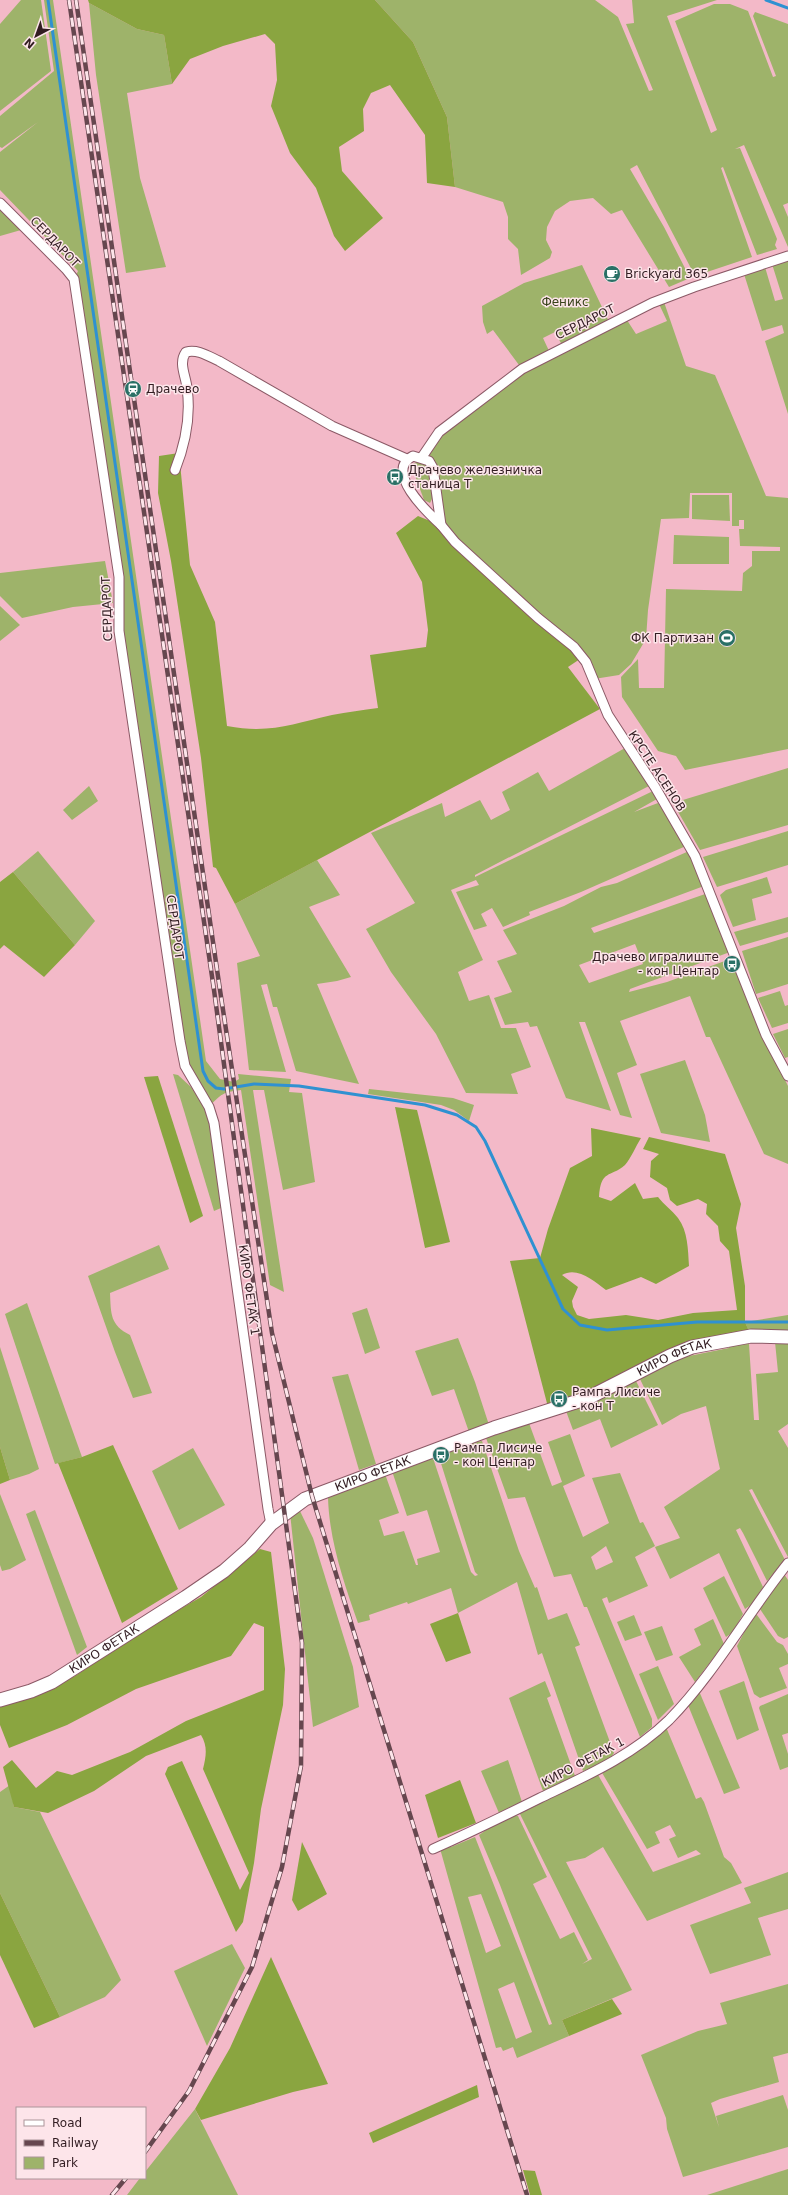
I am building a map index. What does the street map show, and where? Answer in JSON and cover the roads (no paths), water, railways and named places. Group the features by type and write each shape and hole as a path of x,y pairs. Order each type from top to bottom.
{"main road":[{"name":"КИРО ФЕТАК","path":"0,1700 31,1691 52,1682 186,1597 224,1571 250,1548 271,1524 305,1499 330,1488 421,1457 494,1428 588,1398 670,1356 692,1347 751,1336 788,1336"}],"street":[{"name":"СЕРДАРОТ","path":"0,203 66,269 74,280 119,577 118,631 185,1066"},
{"name":"СЕРДАРОТ","path":"422,457 439,432 522,369 652,304 700,285 788,256"},
{"path":"175,470 183,453 189,404 182,362 186,352 191,350 200,352 219,362 332,426 407,459 413,456 422,457 429,461 433,468 441,525"},
{"name":"КРСТЕ АСЕНОВ","path":"407,459 404,465 404,478 413,497 441,525 455,542 538,618 574,647 586,662 608,715 658,792 695,856 761,1023 785,1062 788,1076"},
{"name":"КИРО ФЕТАК 1","path":"185,1066 209,1107 214,1124 271,1524"},
{"path":"268,1509 273,1514 284,1515"},
{"name":"КИРО ФЕТАК 1","path":"433,1849 485,1826 597,1771 644,1742 670,1719 694,1691 730,1644 765,1591 788,1563"}],"waterway":[{"path":"48,0 203,1071 208,1081 216,1088 224,1089 254,1084 299,1086 425,1105 457,1115 476,1127 485,1141 563,1309 580,1325 607,1330 697,1322 788,1322"},
{"path":"766,0 788,8"}],"railway":[{"path":"69,0 214,990 302,1643 301,1766 282,1867 252,1967 189,2091 146,2151"},
{"path":"76,0 220,990 272,1333 312,1496 527,2195"},
{"path":"112,2195 125,2179"}],"place":[{"name":"Brickyard 365","path":"612,274"},
{"name":"Драчево","path":"133,389"},
{"name":"Драчево железничка станица Т","path":"395,477"},
{"name":"ФК Партизан","path":"727,638"},
{"name":"Драчево игралиште - кон Центар","path":"732,964"},
{"name":"Рампа Лисиче - кон Т","path":"559,1399"},
{"name":"Рампа Лисиче - кон Центар","path":"441,1455"}],"park label":[{"name":"Феникс","path":"565,302"}]}
